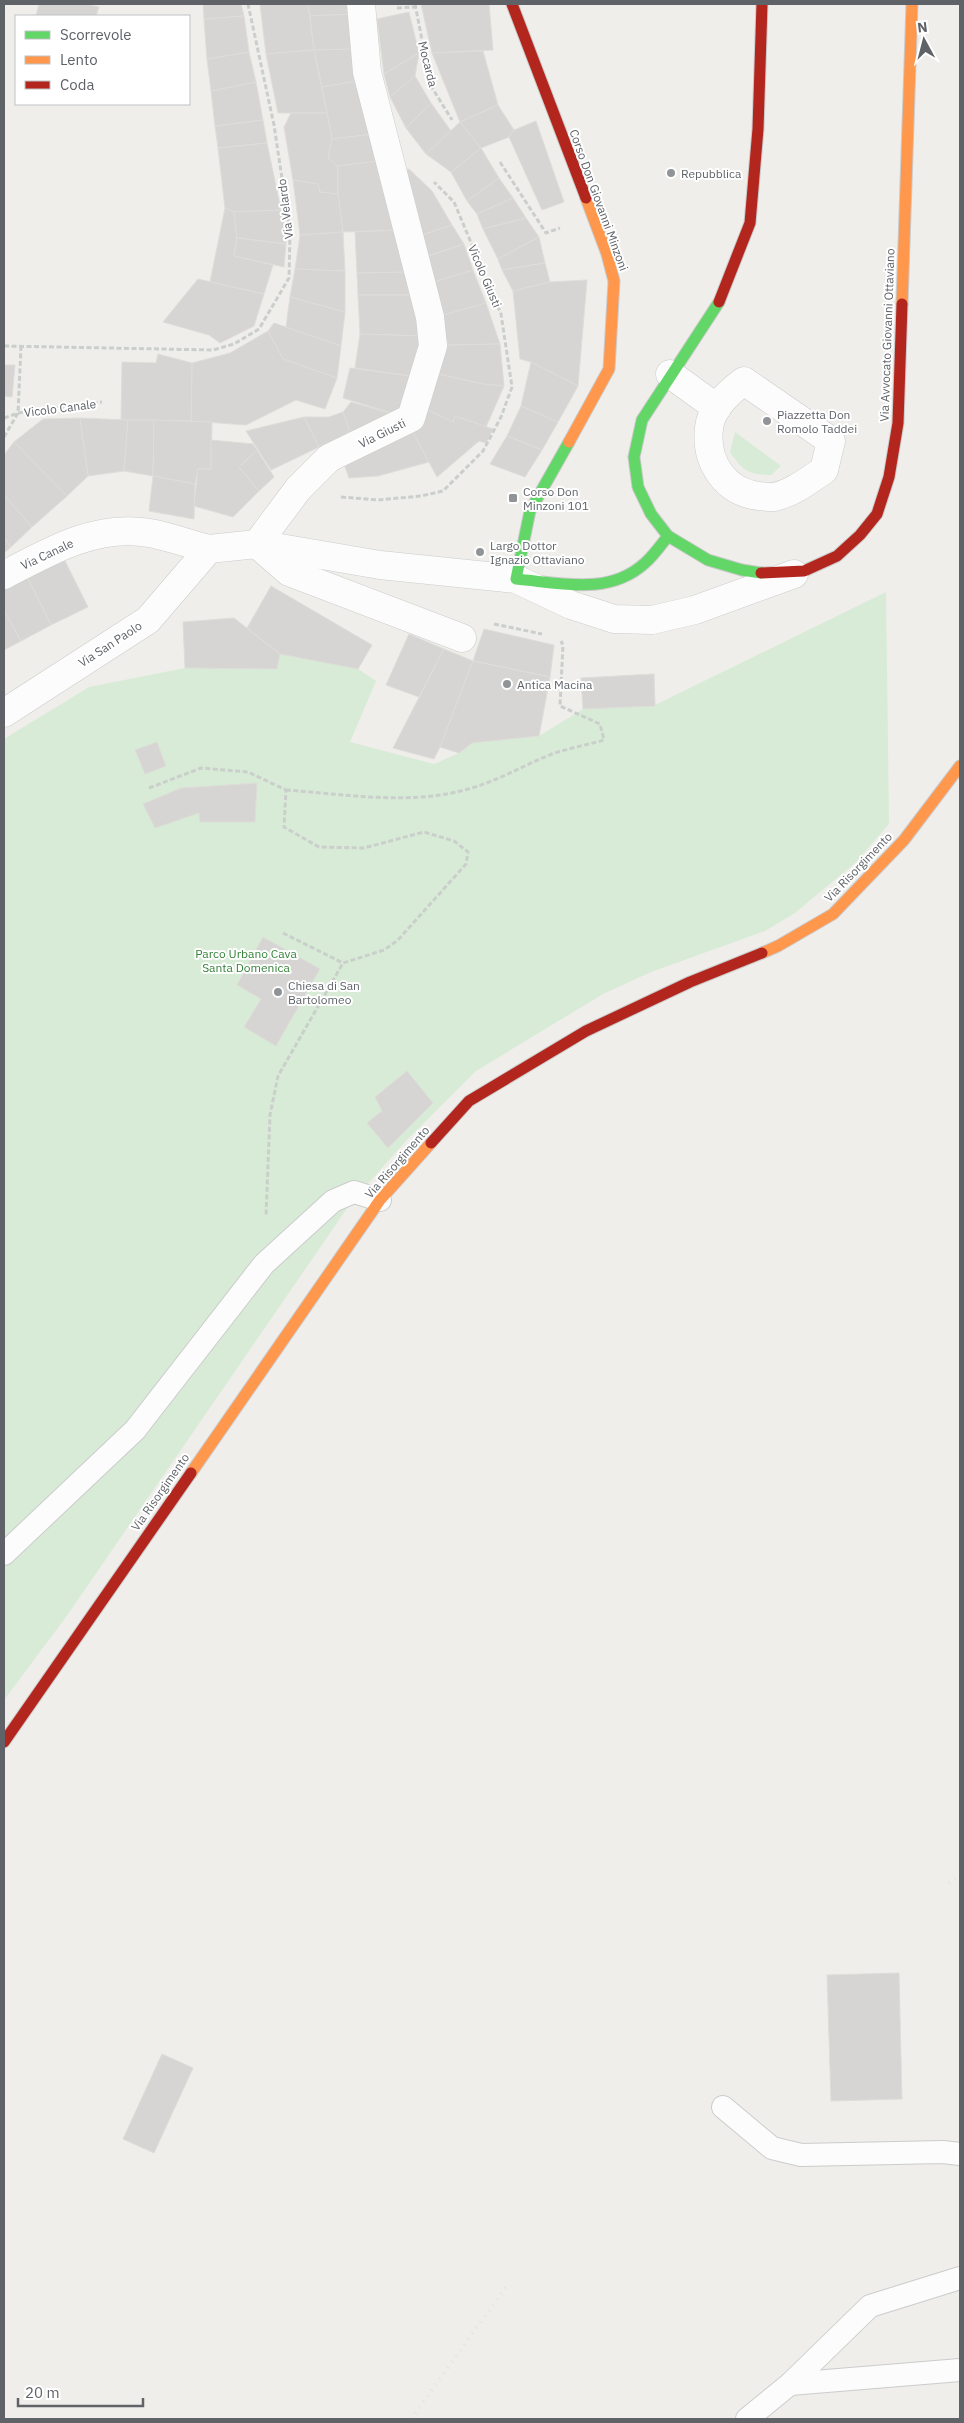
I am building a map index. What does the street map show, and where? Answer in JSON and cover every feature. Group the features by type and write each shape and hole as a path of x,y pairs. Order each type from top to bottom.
{"street":[{"name":"Via Giusti","path":"257,544 298,489 329,458 411,418 433,346 430,317 367,72 361,4"},
{"name":"Corso Don Giovanni Minzoni","path":"512,4 607,254 614,281 609,369 530,511 516,579"},
{"name":"Via Avvocato Giovanni Ottaviano","path":"762,4 758,129 750,223 722,297 670,374 642,420 634,457 638,487 651,514 668,536 708,560 742,570 770,574 804,570 837,556 860,535 878,514 889,477 898,423 912,4"},
{"path":"670,374 717,408"},
{"path":"744,381 831,441 824,470 800,487 773,497 746,495 722,479 709,455 709,427 717,408 729,392 744,381"},
{"name":"Via Canale","path":"4,575 72,541 102,533 142,532 209,549"},
{"path":"209,549 257,544 380,564 596,586 620,579 645,563 668,536"},
{"path":"257,544 289,572 462,638"},
{"name":"Via San Paolo","path":"4,713 148,620 209,549"},
{"path":"516,579 571,605 614,619 652,620 695,610 804,570"},
{"name":"Via Risorgimento","path":"4,1742 380,1200 469,1101 586,1031 690,982 778,946 833,914 904,840 960,766"}],"lane":[{"path":"4,1554 135,1430 264,1264 333,1201 354,1192 380,1200"},
{"path":"724,2107 772,2148 801,2155 943,2152 960,2154"},
{"path":"747,2419 790,2384 870,2306 960,2278"},
{"path":"790,2384 960,2370"}],"path":[{"name":"Via Velardo","path":"4,346 213,350 234,344 259,328 289,278 290,232 274,125 248,4"},
{"name":"Mocarda","path":"415,4 431,86 452,120"},
{"path":"500,162 546,233 591,216"},
{"name":"Vicolo Giusti","path":"298,489 330,497 378,500 421,496 443,490 464,472 483,451 501,417 512,387 501,314 454,202 428,176"},
{"path":"4,437 18,413 21,346"},
{"name":"Vicolo Canale","path":"4,418 18,413 102,402"},
{"path":"462,638 474,620 549,635"},
{"path":"149,788 201,768 248,772 286,790 400,798 435,795 468,789 514,772 552,754 604,740 600,724 560,706 563,645 559,637"},
{"path":"264,1264 270,1115 278,1076 343,963 384,950 398,940 466,864 468,852 454,841 424,832 364,848 318,847 284,827 286,790"},
{"path":"283,933 343,963"}],"green space":[{"path":"735,432 781,466 771,475 756,474 746,470 730,452"},
{"name":"Parco Urbano Cava Santa Domenica","path":"886,592 889,824 855,863 795,913 765,931 651,972 603,994 476,1071 405,1142 350,1204 66,1617 4,1700 4,739 89,687 185,668 277,669 280,654 358,669 376,681 350,742 434,764 459,753 472,743 539,736 583,709 655,705"}],"building":[{"path":"39,4 86,4 99,7 96,15 36,15"},
{"path":"203,4 241,4 244,16 204,19"},
{"path":"260,4 308,4 314,50 266,54"},
{"path":"308,4 352,4 353,14 310,16"},
{"path":"421,4 489,4 493,50 432,53"},
{"path":"409,12 419,53 384,74 377,19"},
{"path":"353,14 355,49 314,50 310,16"},
{"path":"244,16 249,52 207,59 204,19"},
{"path":"355,49 357,81 322,87 314,50"},
{"path":"314,50 327,113 278,113 266,54"},
{"path":"483,51 498,105 460,122 432,53"},
{"path":"249,52 256,82 211,91 207,59"},
{"path":"419,53 415,76 390,97 384,74"},
{"path":"415,76 431,103 406,128 390,97"},
{"path":"357,81 374,134 332,139 322,87"},
{"path":"256,82 263,120 215,126 211,91"},
{"path":"431,103 451,131 426,154 406,128"},
{"path":"498,105 514,130 509,137 481,148 460,122"},
{"path":"291,113 327,113 332,139 328,158 338,166 338,194 320,192 318,184 293,180 284,127"},
{"path":"263,120 267,143 218,148 215,126"},
{"path":"536,121 564,202 542,210 509,137 514,130"},
{"path":"460,122 481,148 451,172 426,154"},
{"path":"374,134 379,161 338,166 328,158 332,139"},
{"path":"267,143 281,210 234,212 225,208 218,148"},
{"path":"481,148 499,178 467,201 451,172"},
{"path":"379,161 398,230 343,232 338,194 338,166"},
{"path":"409,169 432,191 452,225 416,237 398,172"},
{"path":"499,178 513,198 477,214 467,201"},
{"path":"293,180 318,184 320,192 338,194 343,232 300,235"},
{"path":"513,198 526,218 483,229 477,214"},
{"path":"225,208 234,212 237,238 234,256 273,265 264,294 210,282"},
{"path":"281,210 286,244 237,238 234,212"},
{"path":"526,218 539,237 498,259 483,229"},
{"path":"452,225 464,244 422,258 416,237"},
{"path":"398,230 411,272 357,273 355,232"},
{"path":"343,232 345,271 295,269 300,235"},
{"path":"539,237 545,263 502,270 498,259"},
{"path":"237,238 286,244 284,267 234,256"},
{"path":"464,244 473,270 430,283 422,258"},
{"path":"545,263 550,282 513,291 502,270"},
{"path":"295,269 345,271 345,312 290,297"},
{"path":"473,270 486,303 440,316 430,283"},
{"path":"411,272 417,295 358,295 357,273"},
{"path":"198,279 264,294 254,326 220,343 209,335 163,322"},
{"path":"587,280 578,386 531,362 520,359 513,291 550,282"},
{"path":"358,295 417,295 422,336 360,334"},
{"path":"290,297 345,312 341,346 286,327"},
{"path":"486,303 500,344 448,345 440,316"},
{"path":"274,323 341,346 337,378 283,359 268,331"},
{"path":"268,331 283,359 337,378 325,409 296,400 246,425 191,421 192,363 230,353"},
{"path":"360,334 422,336 418,377 355,368"},
{"path":"500,344 504,386 483,384 438,374 448,345"},
{"path":"158,354 192,363 191,421 121,420 122,362 156,363"},
{"path":"531,362 578,386 558,422 521,406"},
{"path":"4,365 15,365 12,397 4,396"},
{"path":"350,368 418,377 404,417 343,398"},
{"path":"438,374 483,384 504,386 486,427 455,416 453,422 426,409"},
{"path":"351,402 404,417 350,432 343,412"},
{"path":"521,406 558,422 542,450 507,436"},
{"path":"426,409 453,422 455,416 493,429 486,443 479,441 437,477 412,431"},
{"path":"343,412 350,432 319,447 304,417 329,417"},
{"path":"304,417 319,447 271,470 246,431"},
{"path":"80,418 128,420 124,471 88,476"},
{"path":"80,418 88,476 67,496 14,442 43,419"},
{"path":"128,420 154,420 153,476 124,471"},
{"path":"154,420 212,422 211,469 198,469 195,484 153,476"},
{"path":"412,431 429,462 378,476 349,478 342,458"},
{"path":"507,436 542,450 525,477 490,464"},
{"path":"211,440 253,444 257,450 239,467 259,491 233,517 194,506 198,469 211,469"},
{"path":"14,442 67,496 32,527 4,495 4,455"},
{"path":"257,450 274,477 259,491 239,467"},
{"path":"153,476 195,484 194,519 149,511"},
{"path":"4,495 32,527 11,547 4,538"},
{"path":"4,538 11,547 4,553"},
{"path":"64,559 88,607 51,625 27,577"},
{"path":"27,577 51,625 21,641 4,610 4,589"},
{"path":"271,586 372,645 358,669 280,654 247,628"},
{"path":"4,610 21,641 4,650"},
{"path":"234,618 280,654 277,669 185,668 183,622"},
{"path":"484,629 554,645 550,677 473,661"},
{"path":"409,634 444,649 419,697 386,685"},
{"path":"444,649 473,661 434,759 393,748"},
{"path":"473,661 550,677 539,736 472,743 459,753 440,747"},
{"path":"654,674 655,706 583,709 581,678"},
{"path":"157,742 166,766 145,774 135,750"},
{"path":"257,783 255,822 200,822 199,813 155,828 143,804 181,788"},
{"name":"Chiesa di San Bartolomeo","path":"263,937 320,969 276,1046 244,1027 261,999 237,985"},
{"path":"407,1071 433,1103 388,1148 367,1123 382,1111 375,1097"},
{"path":"899,1973 902,2099 831,2101 827,1975"},
{"path":"162,2054 193,2068 154,2153 123,2139"}],"railway":[{"path":"949,1883 960,1876"},
{"path":"411,2419 508,2284"}],"traffic: fast":[{"path":"719,302 642,420 634,457 638,487 651,514 668,536 708,560 742,570 761,573"},
{"path":"569,442 530,511 516,579 584,585 616,580 631,573 645,563 668,536"}],"traffic: slow":[{"path":"902,304 912,4"},
{"path":"569,442 609,369 614,281 607,254 586,198"},
{"path":"762,953 778,946 833,914 904,840 960,766"},
{"path":"191,1473 380,1200 431,1143"}],"traffic: jam":[{"path":"512,4 586,198"},
{"path":"719,302 750,223 758,129 762,4"},
{"path":"761,573 804,571 837,556 860,535 877,514 889,477 898,423 902,304"},
{"path":"431,1143 469,1101 586,1031 690,982 762,953"},
{"path":"4,1742 191,1473"}],"place":[{"name":"Repubblica","path":"671,173"},
{"name":"Piazzetta Don Romolo Taddei","path":"767,421"},
{"name":"Corso Don Minzoni 101","path":"513,498"},
{"name":"Largo Dottor Ignazio Ottaviano","path":"480,552"},
{"name":"Antica Macina","path":"507,684"},
{"name":"Chiesa di San Bartolomeo","path":"278,992"}]}
